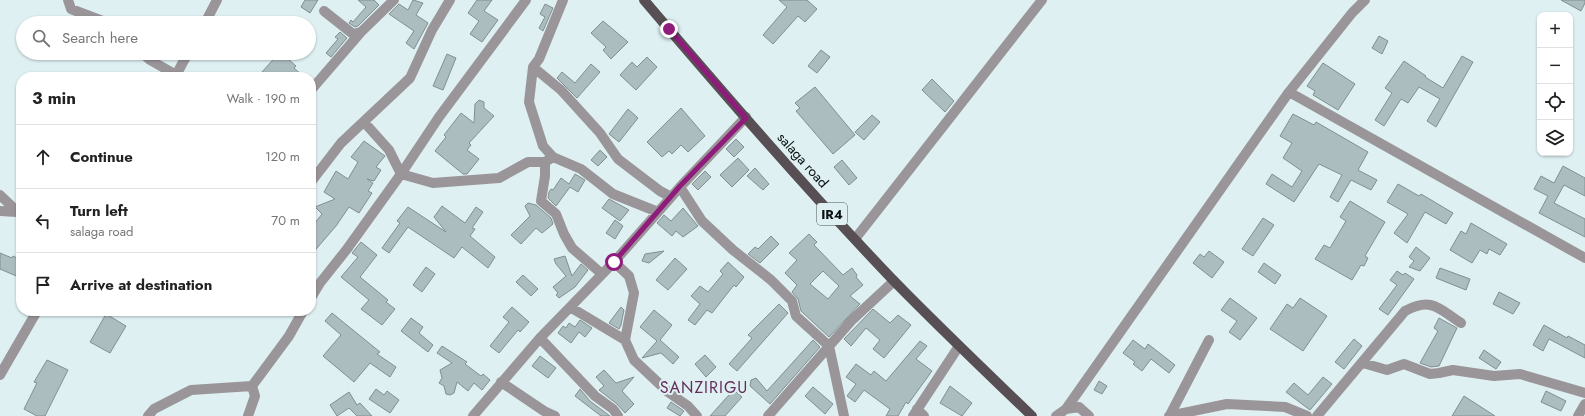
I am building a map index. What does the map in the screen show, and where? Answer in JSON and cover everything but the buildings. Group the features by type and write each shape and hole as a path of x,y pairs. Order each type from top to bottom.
{"main road":[{"name":"salaga road","path":"644,0 746,118 894,281 1032,416"}],"street":[{"path":"68,0 71,9 90,16"},
{"path":"209,16 218,0"},
{"path":"316,84 361,32 394,0"},
{"path":"316,176 341,143 410,78 432,30 450,0"},
{"path":"316,290 347,250 439,117 526,0"},
{"path":"563,0 539,59 533,67 529,102 549,160 541,201 556,214 564,234 572,248 602,274"},
{"path":"1056,416 1066,409 1289,92 1352,13 1365,0"},
{"path":"855,239 1040,1"},
{"path":"324,11 353,34 361,32"},
{"path":"150,60 171,72"},
{"path":"180,72 185,60"},
{"path":"533,67 561,90 600,133 618,159 660,191 671,197"},
{"path":"1289,92 1585,258"},
{"path":"473,416 540,338 614,262 680,186 746,118"},
{"path":"364,122 388,150 401,174 434,183 499,178 528,162 549,160 581,169 613,194 658,212"},
{"path":"680,186 702,221 732,250 771,280 792,301 796,316 829,346 844,416"},
{"path":"0,194 16,211"},
{"path":"0,210 16,213"},
{"path":"614,262 628,276 634,293 625,340"},
{"path":"769,416 852,320 894,281"},
{"path":"1317,416 1363,363 1405,311 1418,304 1431,304 1461,323"},
{"path":"570,307 625,340 634,360 668,392 688,406 697,416"},
{"path":"2,369 34,316"},
{"path":"148,416 154,409 191,390 252,386 289,336 300,316"},
{"path":"540,338 595,396 613,409 618,416"},
{"path":"1169,416 1209,340"},
{"path":"918,414 959,346"},
{"path":"1363,363 1387,370 1404,364 1430,374 1439,374 1453,370 1494,376 1520,374 1585,393"},
{"path":"501,382 544,411 555,416"},
{"path":"248,416 255,396 252,386"},
{"path":"1169,416 1226,404 1285,407 1307,416"},
{"path":"1578,416 1585,404"},
{"path":"1066,409 1079,408 1089,416"}],"district":[{"name":"SANZIRIGU","path":"704,387"}],"route":[{"path":"614,262 680,186 746,118 669,29"}]}
